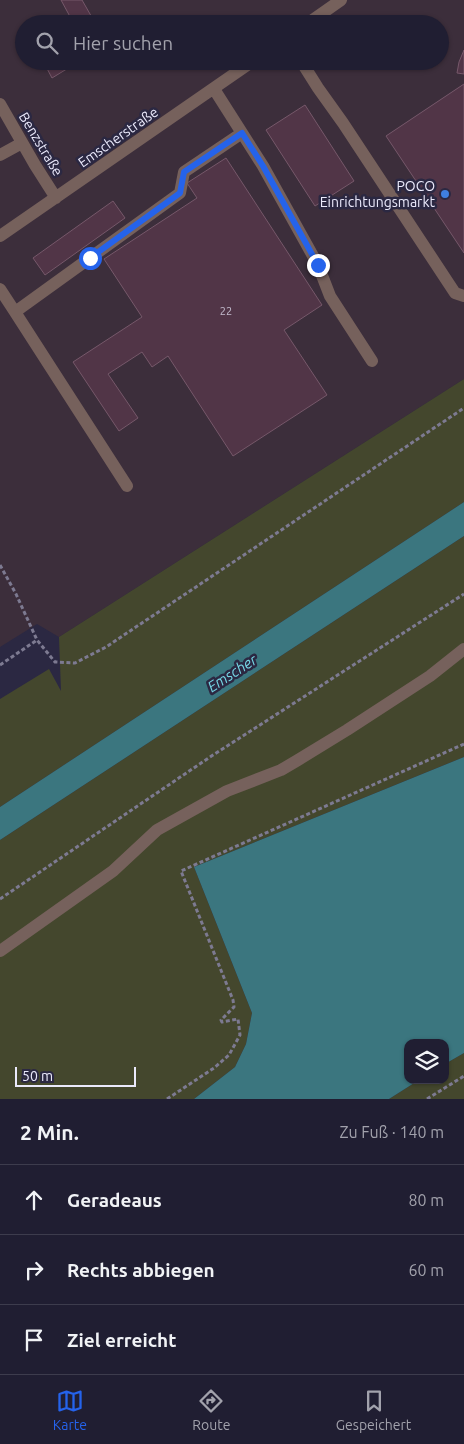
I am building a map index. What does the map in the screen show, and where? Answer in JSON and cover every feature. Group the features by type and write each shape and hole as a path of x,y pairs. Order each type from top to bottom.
{"street":[{"path":"320,15 341,0"},
{"name":"Emscherstraße","path":"0,236 240,70"},
{"path":"307,70 455,293 464,296"},
{"path":"214,89 263,166 318,265 330,296 372,361"},
{"name":"Benzstraße","path":"0,104 56,198"},
{"path":"15,312 180,193 184,172 242,133"},
{"path":"0,156 22,143"},
{"path":"0,289 127,486"},
{"path":"0,951 113,871 157,830 227,791 281,770 430,676 464,649"}],"path":[{"path":"0,565 16,594 37,640 55,662 75,662 106,647 464,408"},
{"path":"0,899 210,757 464,594"},
{"path":"0,665 37,640"},
{"path":"167,1099 214,1068 229,1054 240,1035 238,1019 222,1022 221,1020 234,1008 233,1000 181,871 464,744"},
{"path":"427,1099 464,1076"}],"shaded area":[{"path":"0,0 464,0 464,379 59,637 37,624 0,647"},
{"path":"464,379 464,502 0,807 0,699 49,669 61,691 59,637"},
{"path":"464,536 464,757 194,867 252,1013 246,1044 235,1067 194,1099 0,1099 0,840"},
{"path":"464,1053 464,1099 389,1099 413,1084 449,1084 449,1062"}],"water":[{"name":"Emscher","path":"464,502 464,536 0,840 0,807"},
{"path":"464,757 464,1053 449,1062 449,1039 404,1039 404,1084 413,1084 389,1099 194,1099 235,1067 246,1044 252,1013 194,867"}],"building":[{"path":"61,0 82,0 91,15 69,15"},
{"path":"464,50 464,74 457,73 459,62"},
{"path":"48,70 65,70 52,78"},
{"name":"POCO Einrichtungsmarkt","path":"464,84 464,253 386,136"},
{"path":"305,105 354,181 315,206 266,130"},
{"path":"226,158 322,305 284,330 327,395 233,456 168,356 152,367 142,352 108,374 138,418 119,431 73,362 142,317 104,259 197,198 187,183"},
{"path":"113,201 125,218 45,275 33,258"}],"place":[{"name":"POCO Einrichtungsmarkt","path":"445,194"}],"route":[{"path":"90,258 180,193 184,172 242,133 263,166 318,265"}]}
